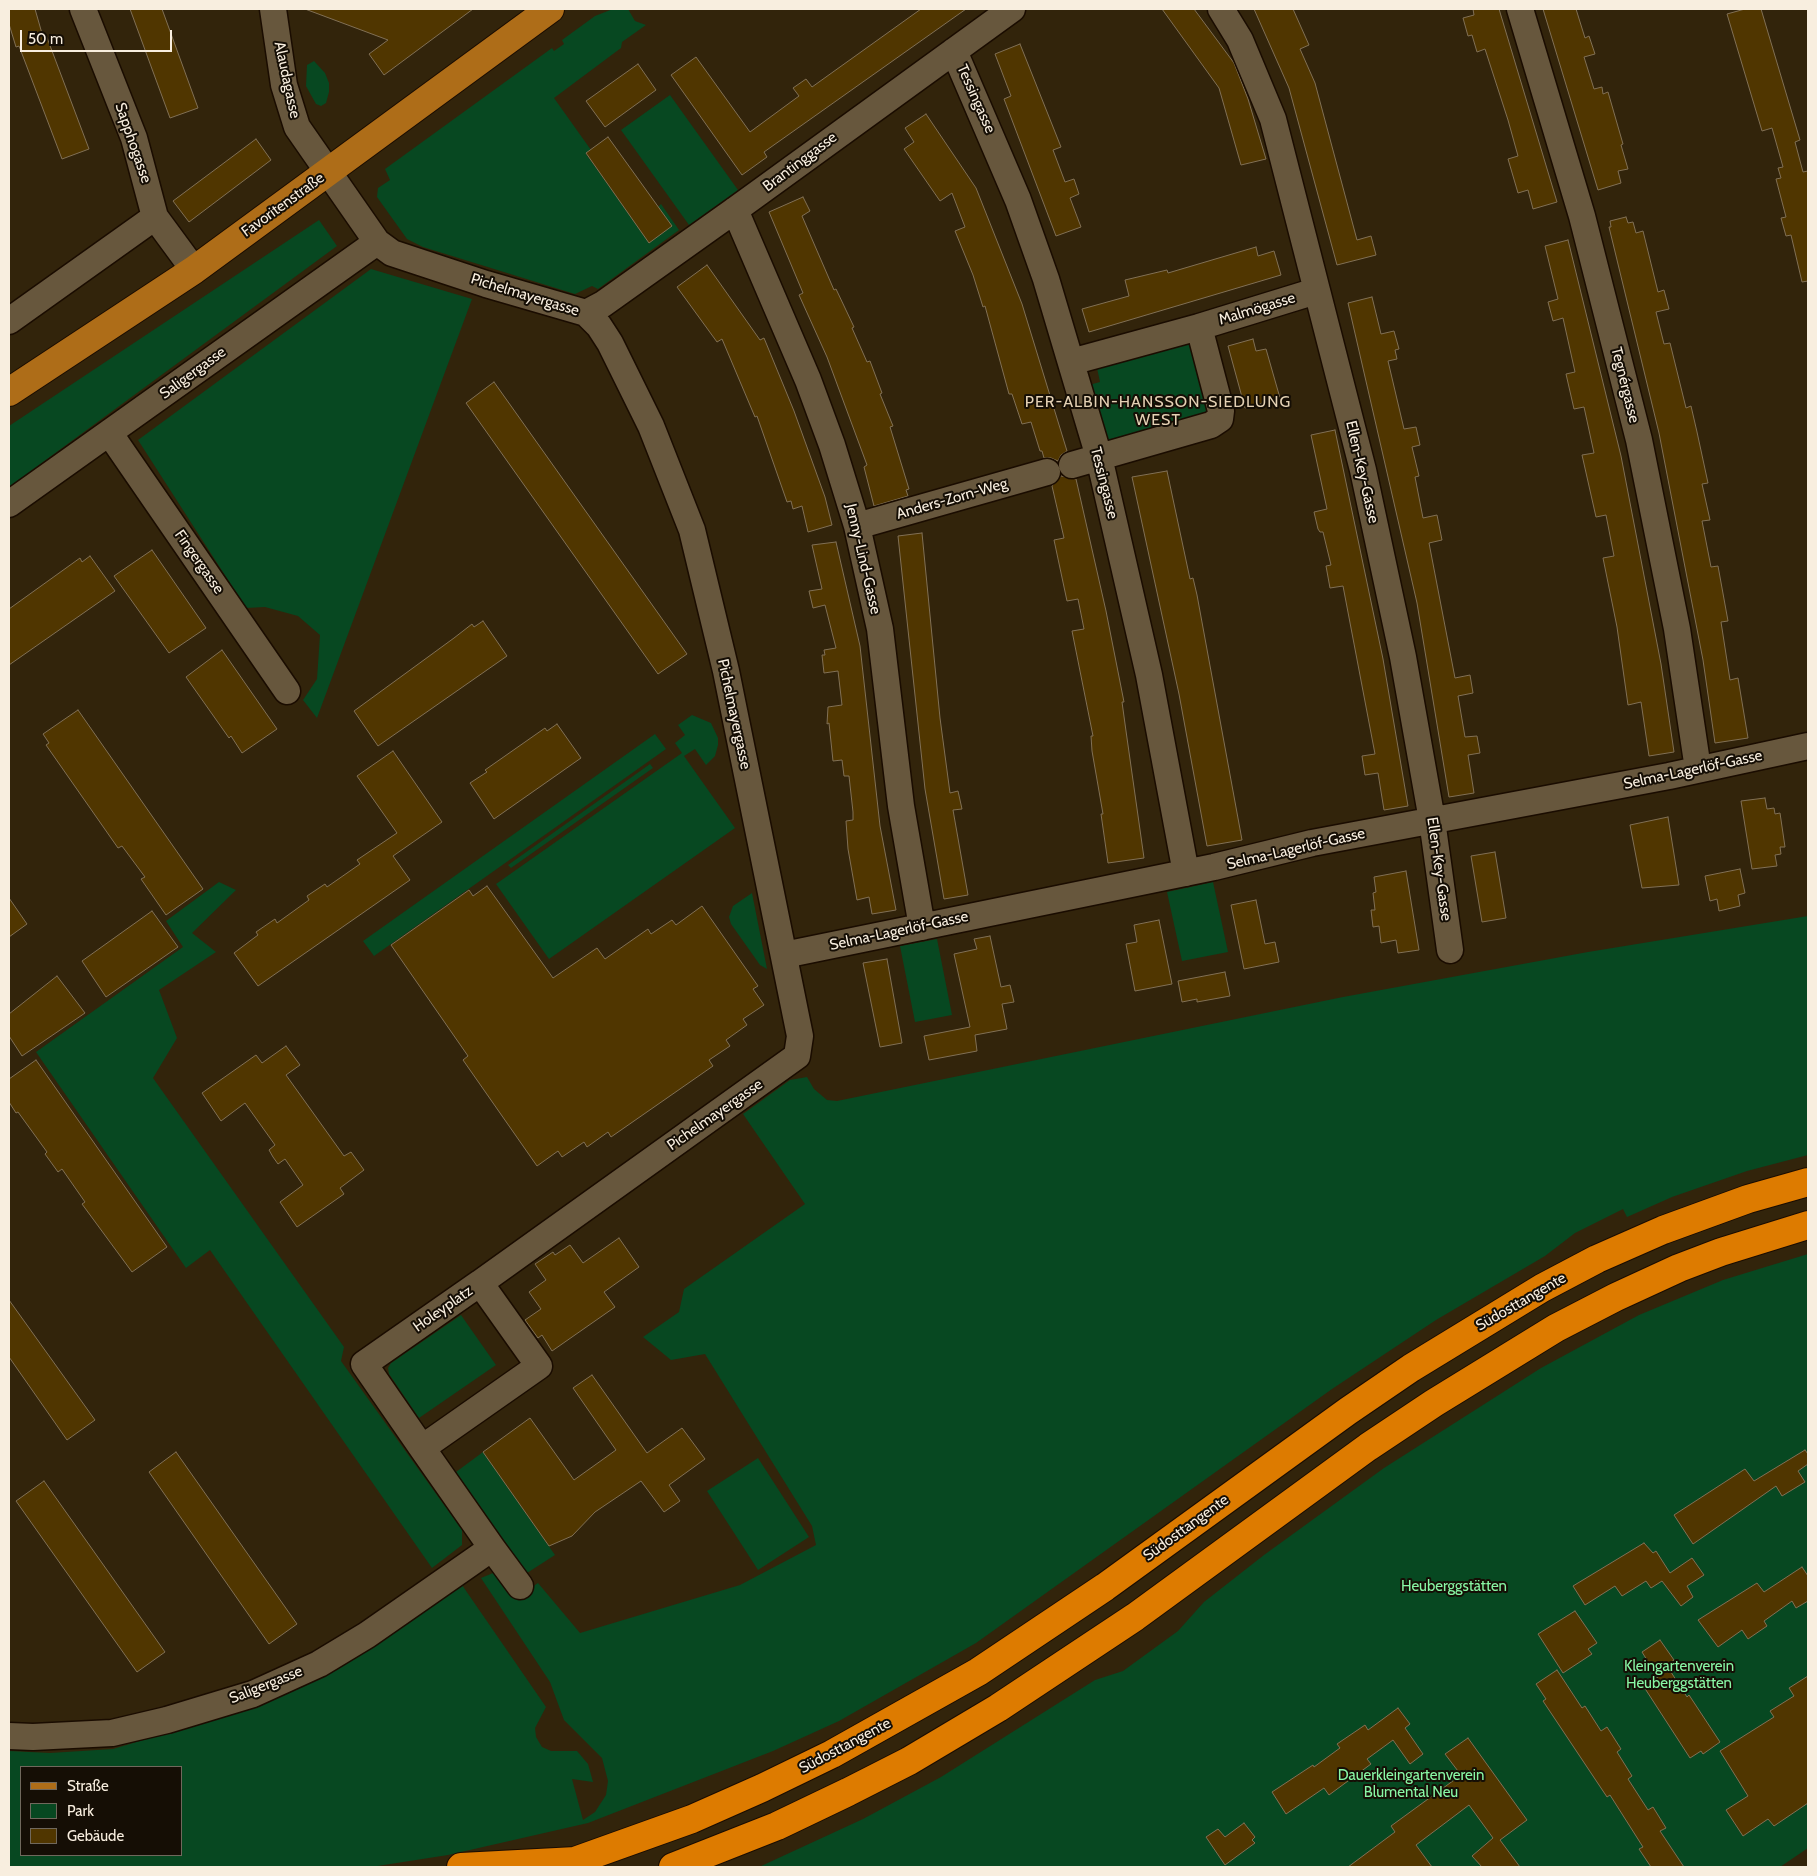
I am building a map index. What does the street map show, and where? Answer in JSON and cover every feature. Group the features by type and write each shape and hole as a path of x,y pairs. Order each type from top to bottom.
{"highway":[{"name":"Südosttangente","path":"461,1867 569,1864 692,1819 762,1788 849,1745 978,1672 1105,1587 1379,1389 1481,1324 1542,1288 1597,1259 1663,1230 1748,1199 1808,1182"},
{"path":"674,1867 777,1826 848,1792 909,1761 998,1708 1135,1617 1376,1442 1503,1359 1556,1328 1616,1297 1679,1268 1738,1246 1808,1225"}],"main road":[{"name":"Favoritenstraße","path":"9,392 194,270 550,9"}],"street":[{"name":"Sapphogasse","path":"83,9 134,138 155,217 194,270"},
{"name":"Alaudagasse","path":"273,9 290,108 302,136 328,172"},
{"name":"Brantinggasse","path":"586,313 603,304 735,210 1012,9"},
{"name":"Ellen-Key-Gasse","path":"1221,9 1243,48 1273,119 1363,470 1403,657 1432,820 1450,950"},
{"name":"Tegnérgasse","path":"1520,9 1582,216 1639,440 1677,629 1698,770"},
{"name":"Tessingasse","path":"954,50 1018,200 1046,279 1098,457 1149,675 1186,873"},
{"name":"Pichelmayergasse","path":"328,172 377,242 392,253 586,313 599,326 610,343 647,418 688,522 726,671 800,1036 797,1056 480,1283"},
{"name":"Jenny-Lind-Gasse","path":"735,210 808,380 832,445 857,526 880,629 901,806 922,927"},
{"path":"9,322 155,217"},
{"name":"Saligergasse","path":"9,504 110,434 377,242"},
{"name":"Malmögasse","path":"1070,362 1199,327 1316,291"},
{"path":"1072,465 1211,425 1220,419 1220,404 1199,327"},
{"name":"Fingergasse","path":"110,434 287,691"},
{"name":"Anders-Zorn-Weg","path":"857,526 1047,472"},
{"name":"Selma-Lagerlöf-Gasse","path":"784,955 1186,873 1312,843 1698,770 1808,746"},
{"name":"Holeyplatz","path":"480,1283 538,1366 422,1448 364,1364 480,1283"},
{"path":"422,1448 520,1586"},
{"name":"Saligergasse","path":"9,1736 33,1737 112,1733 167,1720 253,1694 319,1664 367,1635 492,1548"}],"green space":[{"path":"613,9 628,9 635,21 646,25 622,42 621,48 554,98 591,150 586,154 649,242 672,226 658,207 661,204 679,230 598,289 592,286 575,294 423,247 407,239 377,197 378,188 390,180 385,169 552,48 554,51 564,44 562,40 595,16"},
{"path":"314,61 325,73 329,83 326,103 321,106 316,104 306,86 307,65"},
{"path":"670,95 738,190 689,225 621,130"},
{"path":"319,220 337,246 9,487 9,426"},
{"path":"371,269 472,299 317,718 303,700 317,679 320,635 298,616 265,607 246,608 138,440"},
{"path":"1191,342 1213,411 1107,442 1089,385 1100,382 1097,368"},
{"path":"692,715 711,723 718,738 718,745 715,756 706,765 695,749 684,756 735,828 549,959 496,884 682,753 675,743 685,735 678,725"},
{"path":"655,734 666,749 374,956 363,941"},
{"path":"650,764 653,768 511,868 508,865"},
{"path":"219,882 236,890 192,933 216,952 159,990 177,1038 153,1078 344,1347 341,1361 462,1530 462,1545 432,1568 210,1250 186,1268 36,1052 183,947 166,921"},
{"path":"1213,882 1228,952 1182,961 1167,892"},
{"path":"752,893 767,969 760,965 731,924 729,917 733,906"},
{"path":"1808,916 1808,1155 1747,1171 1672,1197 1627,1217 1623,1209 1575,1233 1545,1256 1436,1320 1332,1389 976,1643 839,1721 773,1751 588,1823 448,1855 371,1867 9,1867 9,1751 50,1753 113,1749 289,1693 337,1670 462,1585 546,1707 535,1728 536,1737 542,1747 551,1751 577,1751 588,1764 593,1782 572,1779 583,1820 595,1812 606,1795 608,1781 602,1758 564,1720 550,1682 481,1578 498,1571 517,1598 538,1583 580,1633 740,1585 816,1545 812,1526 705,1354 671,1360 643,1337 679,1312 684,1289 805,1204 743,1114 790,1080 807,1077 814,1089 827,1100 837,1101 1343,997 1588,952"},
{"path":"937,939 952,1015 915,1022 900,946"},
{"path":"1808,1254 1808,1848 1780,1867 759,1867 863,1819 941,1777 1095,1680 1123,1671 1178,1631 1204,1602 1264,1555 1384,1468 1541,1368 1639,1315 1723,1280"},
{"path":"461,1315 496,1365 419,1418 389,1374 388,1368 391,1363"},
{"path":"483,1452 555,1555 527,1573 456,1472"},
{"path":"758,1458 809,1537 758,1570 707,1491"}],"building":[{"path":"9,9 35,9 43,37 46,35 89,149 62,159 19,46 16,47 9,24"},
{"path":"130,9 162,9 198,108 170,118"},
{"path":"305,9 473,9 384,75 369,54 388,40"},
{"path":"921,9 966,9 764,152 767,157 742,175 671,75 696,57 750,132 799,96 793,88 806,79 812,87"},
{"path":"1162,9 1194,9 1234,63 1248,99 1266,159 1241,165 1219,88"},
{"path":"1254,9 1293,9 1309,45 1300,49 1315,83 1357,240 1371,236 1376,255 1337,265 1289,88"},
{"path":"1473,9 1499,9 1557,202 1533,209 1528,190 1518,193 1508,159 1518,156 1508,120 1485,49 1477,52 1472,35 1468,36 1463,18 1474,15"},
{"path":"1543,9 1576,9 1585,38 1589,36 1595,54 1584,57 1594,89 1602,87 1603,94 1608,92 1623,144 1621,145 1628,169 1618,171 1621,183 1598,190"},
{"path":"1745,9 1761,9 1800,140 1795,142 1803,172 1808,171 1808,281 1802,282 1791,235 1786,236 1781,218 1786,217 1776,179 1781,178 1778,168 1783,167 1772,128 1762,131 1727,14"},
{"path":"1020,44 1061,147 1053,150 1065,182 1074,179 1079,194 1070,198 1081,227 1056,236 1004,99 1011,96 995,54"},
{"path":"638,64 656,90 605,127 586,101"},
{"path":"926,114 976,188 1022,304 1067,451 1061,455 1058,461 1044,458 1031,422 1022,424 1012,394 1009,394 985,306 983,307 973,275 955,231 965,227 952,193 940,201 904,149 914,142 905,128"},
{"path":"608,137 672,226 649,243 586,153"},
{"path":"256,139 271,160 189,222 173,201"},
{"path":"803,197 810,211 802,216 834,290 836,289 854,327 852,328 867,362 870,361 882,393 880,394 893,426 890,427 909,489 906,490 908,496 874,506 864,467 867,465 827,357 799,295 803,293 769,212"},
{"path":"1626,217 1628,223 1633,222 1636,233 1643,231 1658,292 1664,290 1669,309 1656,312 1664,344 1670,343 1686,408 1691,406 1697,432 1708,483 1702,484 1710,520 1702,521 1711,567 1718,566 1728,621 1721,622 1730,680 1738,678 1748,738 1715,743 1703,660 1659,433 1609,227 1611,227 1610,221"},
{"path":"1568,240 1621,456 1661,664 1674,752 1649,756 1641,702 1628,705 1617,627 1603,558 1614,556 1606,515 1596,517 1582,455 1594,453 1584,407 1574,409 1566,374 1575,372 1563,318 1553,321 1548,302 1558,299 1545,246"},
{"path":"1256,247 1258,256 1274,251 1281,275 1089,332 1082,309 1129,296 1125,280 1167,270 1168,273"},
{"path":"707,265 760,340 764,338 794,411 825,497 832,525 808,532 802,506 793,509 791,501 787,502 757,416 755,417 722,339 717,342 677,287"},
{"path":"1372,297 1381,334 1394,331 1399,349 1395,350 1397,359 1388,361 1404,429 1416,427 1420,445 1412,447 1419,476 1415,477 1423,518 1437,515 1442,540 1429,543 1455,678 1470,675 1473,693 1458,696 1465,737 1477,736 1480,753 1468,755 1474,793 1449,797 1417,603 1348,303"},
{"path":"1253,339 1256,351 1266,349 1280,398 1245,408 1228,346"},
{"path":"494,382 687,654 658,674 466,403"},
{"path":"1335,430 1383,659 1408,806 1384,810 1378,773 1365,775 1362,756 1375,754 1343,586 1330,588 1326,566 1331,565 1323,532 1320,532 1318,529 1314,512 1327,509 1311,435"},
{"path":"1167,471 1190,579 1193,578 1197,595 1242,840 1207,846 1179,694 1132,477"},
{"path":"1061,476 1076,479 1106,611 1124,702 1122,702 1144,858 1108,863 1101,814 1103,814 1092,751 1091,736 1093,736 1072,631 1084,629 1078,599 1067,601 1054,540 1064,538 1052,486"},
{"path":"922,533 940,718 950,793 958,791 962,809 953,810 968,895 944,899 925,789 898,536"},
{"path":"836,542 860,646 880,826 896,910 872,914 869,897 857,900 848,849 846,821 853,820 849,776 844,776 842,760 833,761 829,723 827,724 828,707 842,705 838,671 824,673 822,655 825,655 824,650 836,648 825,605 813,608 809,591 822,589 812,545"},
{"path":"152,550 206,628 169,653 114,576"},
{"path":"90,556 115,591 9,665 9,609 80,558 82,562"},
{"path":"483,621 507,656 378,746 354,711 472,624 474,627"},
{"path":"222,650 277,729 242,753 231,736 229,738 186,677"},
{"path":"78,710 203,889 166,915 141,879 145,877 122,846 118,848 46,745 49,743 43,734"},
{"path":"557,724 581,758 494,819 470,783 487,772 485,770 545,728 547,731"},
{"path":"393,751 442,822 393,856 410,880 258,986 234,953 258,935 256,932 275,919 277,923 309,900 307,896 325,884 327,887 360,864 357,860 397,833 357,776"},
{"path":"1765,798 1767,809 1774,808 1775,814 1780,813 1785,847 1780,847 1781,854 1775,855 1777,866 1752,869 1741,801"},
{"path":"1668,817 1679,885 1642,888 1630,825"},
{"path":"1495,852 1506,918 1482,922 1471,856"},
{"path":"1740,869 1745,893 1738,895 1740,906 1719,911 1717,899 1710,901 1705,876"},
{"path":"1406,871 1419,950 1398,953 1396,940 1381,943 1379,926 1373,927 1371,910 1375,910 1373,893 1376,892 1374,877"},
{"path":"487,886 553,978 597,948 605,959 648,929 651,934 672,920 676,925 702,906 758,986 753,989 764,1005 743,1019 747,1025 726,1040 730,1046 709,1060 713,1066 611,1137 608,1132 587,1147 584,1142 562,1157 558,1151 537,1166 463,1060 468,1056 391,945 469,890 473,896"},
{"path":"9,898 27,924 9,937"},
{"path":"1256,900 1265,944 1275,942 1279,962 1244,969 1231,905"},
{"path":"152,911 178,947 106,997 82,961"},
{"path":"1159,920 1172,984 1135,991 1126,944 1137,942 1134,925"},
{"path":"990,936 1001,987 1010,985 1014,1002 1002,1004 1007,1029 975,1035 977,1051 929,1060 924,1036 970,1027 954,954 977,949 974,939"},
{"path":"887,959 902,1043 880,1047 863,963"},
{"path":"1225,972 1230,996 1197,1002 1197,999 1182,1002 1178,981"},
{"path":"57,976 85,1013 22,1056 9,1036 9,1014"},
{"path":"286,1046 300,1065 286,1075 344,1156 351,1152 364,1170 340,1188 344,1194 297,1227 280,1202 303,1185 285,1159 278,1164 273,1157 269,1150 275,1145 245,1103 221,1121 202,1093 256,1055 262,1063"},
{"path":"36,1060 167,1247 132,1272 82,1204 85,1202 62,1169 58,1172 45,1154 47,1152 9,1102 9,1079"},
{"path":"619,1238 639,1267 604,1292 615,1307 552,1351 542,1335 538,1338 525,1320 541,1309 529,1292 546,1280 535,1264 553,1252 555,1255 570,1245 583,1263"},
{"path":"9,1300 95,1420 67,1440 9,1357"},
{"path":"592,1375 647,1453 682,1428 705,1459 669,1485 680,1501 664,1512 641,1481 595,1512 572,1536 549,1546 483,1452 530,1418 574,1480 616,1450 573,1388"},
{"path":"1805,1450 1808,1454 1808,1464 1798,1471 1805,1482 1782,1496 1776,1486 1693,1544 1674,1515 1745,1469 1754,1481"},
{"path":"176,1452 297,1624 269,1644 149,1472"},
{"path":"44,1481 165,1652 137,1672 16,1501"},
{"path":"1644,1543 1653,1553 1656,1551 1670,1573 1692,1558 1704,1575 1687,1586 1693,1597 1681,1606 1662,1581 1651,1588 1646,1581 1622,1596 1615,1586 1585,1605 1573,1586"},
{"path":"1802,1567 1808,1576 1808,1601 1796,1608 1792,1601 1764,1621 1767,1626 1748,1639 1742,1630 1718,1647 1698,1620 1757,1583 1764,1592"},
{"path":"1575,1611 1597,1643 1588,1649 1592,1654 1563,1673 1538,1634"},
{"path":"1660,1640 1674,1660 1655,1673 1642,1652"},
{"path":"1669,1669 1687,1697 1689,1695 1720,1742 1703,1754 1701,1751 1690,1758 1644,1687"},
{"path":"1557,1670 1582,1708 1585,1706 1601,1731 1607,1727 1621,1749 1617,1752 1632,1776 1628,1779 1648,1810 1653,1807 1666,1828 1660,1831 1684,1867 1651,1867 1639,1849 1643,1847 1610,1795 1607,1797 1543,1701 1546,1699 1536,1684"},
{"path":"1808,1676 1808,1803 1774,1826 1768,1819 1743,1836 1726,1810 1748,1796 1720,1751 1774,1717 1770,1711 1794,1696 1789,1688"},
{"path":"1398,1708 1410,1724 1405,1728 1423,1754 1410,1764 1393,1740 1367,1759 1371,1764 1329,1795 1324,1788 1286,1814 1272,1792 1313,1765 1314,1767 1340,1748 1337,1744 1365,1725 1368,1730"},
{"path":"1468,1738 1527,1820 1500,1840 1520,1867 1482,1867 1472,1856 1493,1838 1469,1805 1416,1845 1432,1867 1348,1867 1395,1832 1391,1826 1461,1775 1445,1754"},
{"path":"1244,1823 1255,1837 1252,1840 1255,1843 1225,1865 1206,1837 1218,1829 1225,1837"}],"district":[{"name":"PER-ALBIN-HANSSON-SIEDLUNG WEST","path":"1158,411"}],"park label":[{"name":"Heuberggstätten","path":"1454,1587"},
{"name":"Kleingartenverein Heuberggstätten","path":"1679,1676"},
{"name":"Dauerkleingartenverein Blumental Neu","path":"1411,1784"}]}
